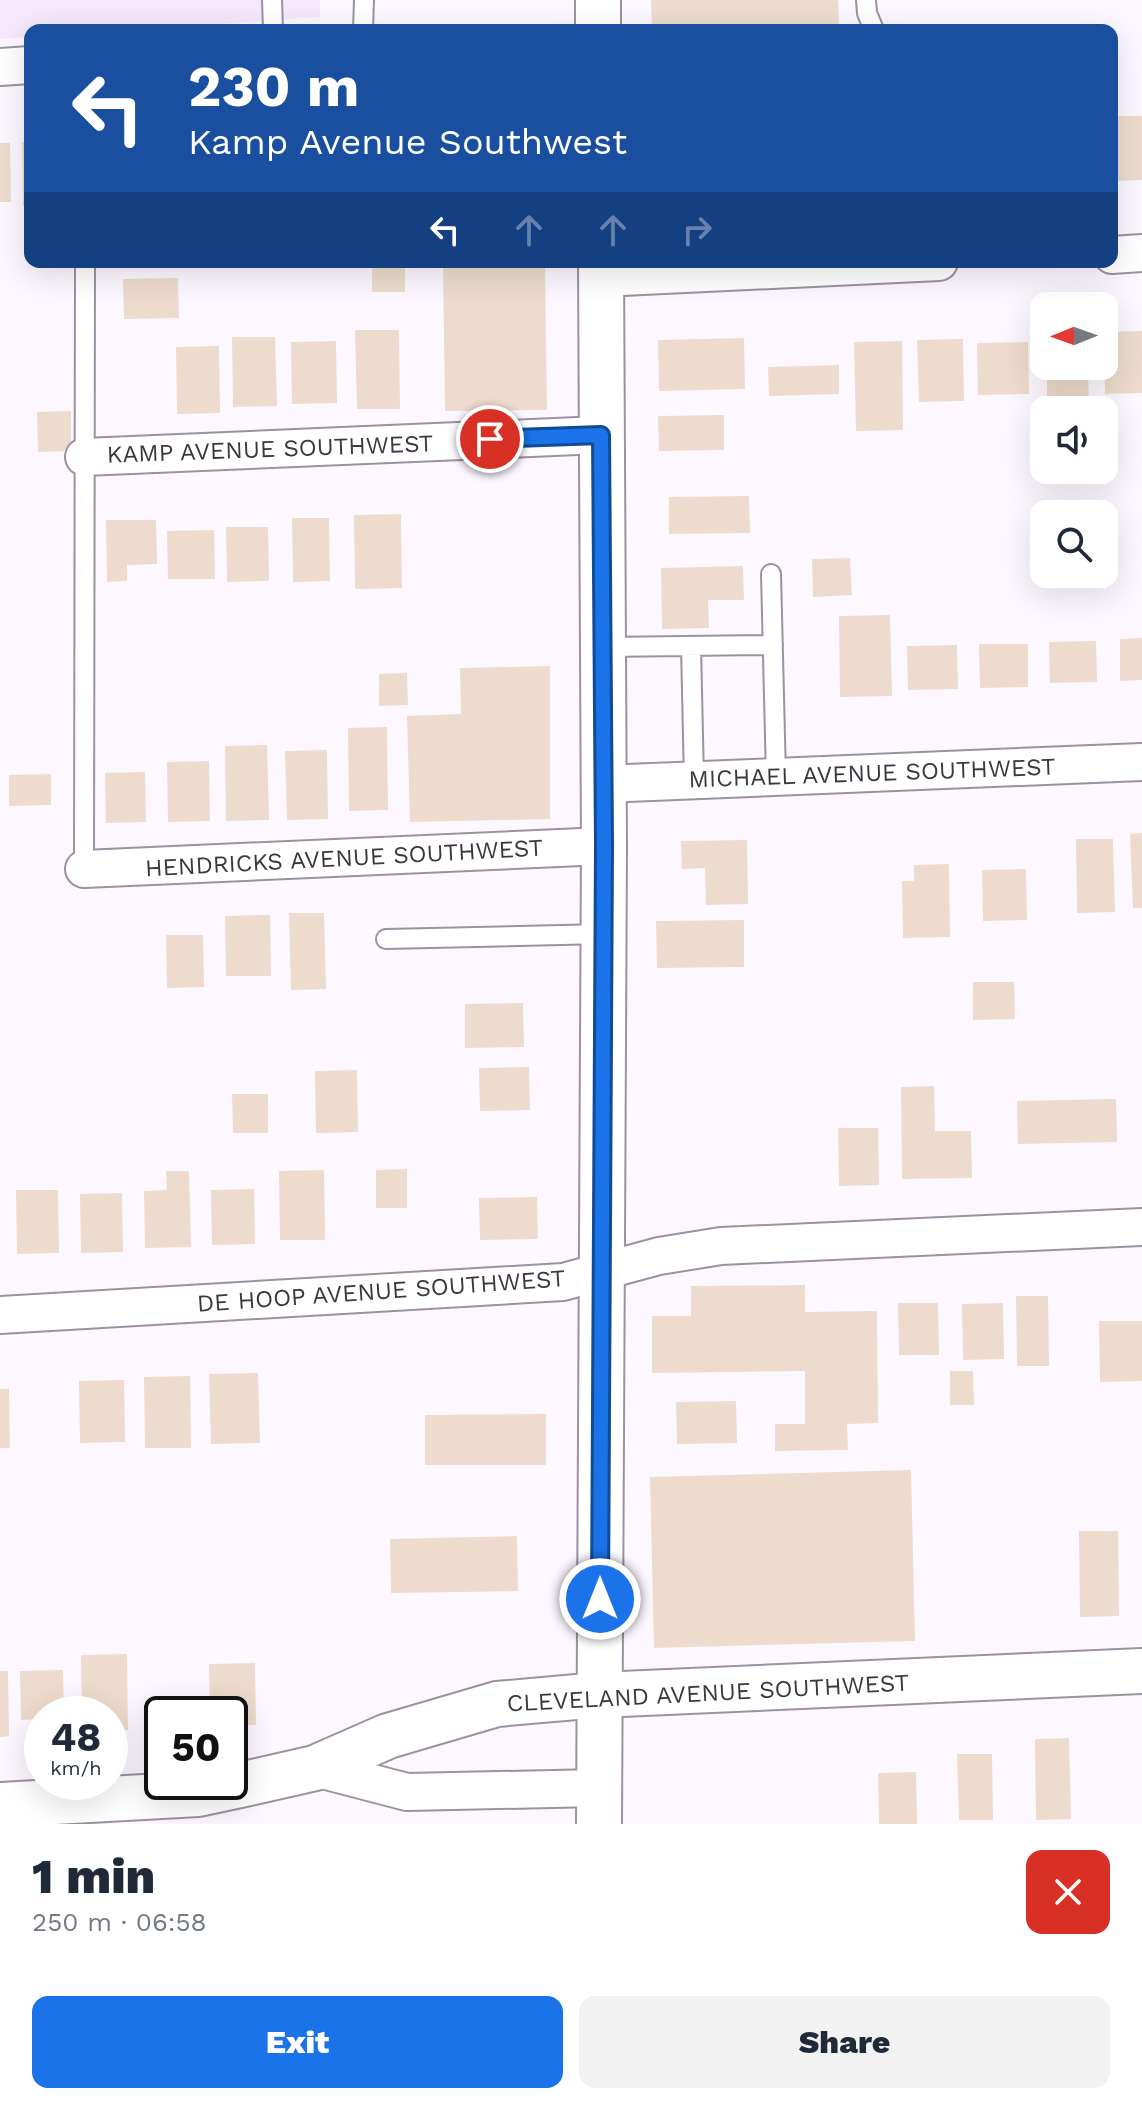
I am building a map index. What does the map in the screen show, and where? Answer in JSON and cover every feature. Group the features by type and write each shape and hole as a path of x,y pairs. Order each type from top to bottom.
{"main road":[{"path":"598,0 598,24"},
{"path":"599,1806 604,934 601,270"},
{"name":"CLEVELAND AVENUE SOUTHWEST","path":"0,1805 198,1794 315,1768 388,1736 497,1704 599,1695 1142,1671"}],"street":[{"path":"0,67 24,65"},
{"path":"1118,255 1142,253"},
{"path":"601,270 682,268"},
{"name":"KAMP AVENUE SOUTHWEST","path":"84,457 601,435"},
{"name":"MICHAEL AVENUE SOUTHWEST","path":"602,784 1142,762"},
{"name":"HENDRICKS AVENUE SOUTHWEST","path":"84,869 604,846"},
{"name":"DE HOOP AVENUE SOUTHWEST","path":"0,1315 563,1282 659,1256 721,1246 1142,1227"},
{"path":"315,1768 407,1792 599,1806"}],"lane":[{"path":"272,0 273,24"},
{"path":"363,24 364,0"},
{"path":"866,0 872,24"},
{"path":"84,869 85,268"},
{"path":"771,574 776,777"},
{"path":"602,647 773,645"},
{"path":"691,646 694,780"},
{"path":"386,939 604,934"}],"shaded area":[{"path":"0,0 320,0 320,17 217,24 24,24 24,37 0,39"}],"building":[{"path":"651,0 838,0 839,24 652,24"},
{"path":"1118,116 1142,116 1142,180 1118,181"},
{"path":"22,142 24,142 24,206"},
{"path":"0,143 10,143 11,202 0,202"},
{"path":"372,268 405,268 405,292 372,292"},
{"path":"443,268 545,268 547,410 445,411"},
{"path":"178,278 179,318 124,319 123,279"},
{"path":"355,330 399,330 400,409 357,409"},
{"path":"1142,331 1142,393 1105,394 1105,380 1118,380 1118,332"},
{"path":"232,337 275,337 277,406 233,407"},
{"path":"744,338 745,389 659,391 658,340"},
{"path":"963,339 964,401 919,402 917,340"},
{"path":"336,341 337,403 292,404 291,342"},
{"path":"902,341 903,430 856,431 854,342"},
{"path":"1028,342 1029,394 978,395 977,343"},
{"path":"219,346 220,413 177,414 176,347"},
{"path":"839,365 839,394 769,396 768,367"},
{"path":"1047,380 1088,380 1089,396 1047,396"},
{"path":"71,411 71,451 38,452 37,412"},
{"path":"724,415 724,450 659,451 658,416"},
{"path":"749,496 750,533 669,534 669,497"},
{"path":"401,514 402,588 355,589 354,515"},
{"path":"292,518 329,518 330,581 293,582"},
{"path":"106,520 156,520 157,564 127,565 127,581 107,582"},
{"path":"226,527 268,527 269,581 227,582"},
{"path":"214,530 215,579 168,579 167,531"},
{"path":"850,558 852,595 813,597 812,559"},
{"path":"743,566 744,600 708,600 709,628 662,629 661,568"},
{"path":"890,615 892,696 840,697 839,616"},
{"path":"1142,638 1142,680 1120,681 1120,639"},
{"path":"1096,641 1097,682 1050,683 1049,642"},
{"path":"979,644 1028,644 1028,687 980,688"},
{"path":"957,645 958,689 908,690 907,646"},
{"path":"550,666 550,819 410,822 407,716 461,714 460,668"},
{"path":"407,673 408,705 379,706 379,674"},
{"path":"387,727 388,810 349,811 348,728"},
{"path":"267,745 269,820 226,821 225,746"},
{"path":"327,750 328,819 287,820 285,751"},
{"path":"209,761 210,821 168,822 167,762"},
{"path":"145,772 146,822 106,823 105,773"},
{"path":"51,774 51,805 9,806 9,775"},
{"path":"1142,833 1142,908 1133,908 1130,834"},
{"path":"1076,839 1113,839 1115,912 1077,913"},
{"path":"747,840 748,904 706,905 705,868 682,869 681,841"},
{"path":"949,864 950,937 903,938 902,881 914,881 914,865"},
{"path":"1026,869 1027,920 983,921 982,870"},
{"path":"289,913 324,913 326,989 291,990"},
{"path":"270,915 271,976 226,976 225,916"},
{"path":"744,920 744,967 657,968 656,921"},
{"path":"166,935 203,935 204,987 167,988"},
{"path":"973,982 1014,982 1015,1019 973,1020"},
{"path":"523,1003 524,1047 465,1048 465,1004"},
{"path":"529,1067 530,1110 480,1111 479,1068"},
{"path":"357,1070 358,1132 316,1133 315,1071"},
{"path":"934,1086 935,1131 971,1131 972,1178 902,1179 901,1087"},
{"path":"232,1094 268,1094 268,1133 233,1133"},
{"path":"1116,1099 1117,1142 1018,1144 1017,1101"},
{"path":"838,1128 878,1128 879,1185 839,1186"},
{"path":"407,1169 407,1208 376,1208 376,1170"},
{"path":"324,1170 325,1240 280,1240 279,1171"},
{"path":"166,1171 189,1171 191,1247 145,1248 144,1191 167,1190"},
{"path":"254,1189 255,1244 212,1245 211,1190"},
{"path":"16,1190 58,1190 59,1253 17,1254"},
{"path":"122,1193 123,1252 81,1253 80,1194"},
{"path":"537,1197 538,1239 480,1240 479,1198"},
{"path":"805,1285 805,1312 877,1311 878,1423 847,1424 848,1450 775,1451 775,1424 805,1424 805,1371 652,1373 652,1316 691,1316 691,1286"},
{"path":"1016,1296 1048,1296 1049,1366 1017,1366"},
{"path":"898,1303 938,1303 939,1355 899,1355"},
{"path":"1003,1303 1004,1359 963,1360 962,1304"},
{"path":"1099,1321 1142,1321 1142,1381 1100,1382"},
{"path":"950,1371 973,1371 974,1405 950,1405"},
{"path":"258,1373 260,1443 211,1444 209,1374"},
{"path":"190,1376 191,1448 145,1448 144,1377"},
{"path":"124,1380 125,1442 80,1443 79,1381"},
{"path":"0,1389 9,1389 10,1448 0,1448"},
{"path":"736,1401 737,1443 677,1444 676,1402"},
{"path":"546,1414 546,1465 425,1465 425,1415"},
{"path":"911,1470 915,1641 654,1648 650,1477"},
{"path":"1079,1531 1118,1531 1119,1616 1080,1617"},
{"path":"517,1536 518,1591 391,1593 390,1539"},
{"path":"127,1654 128,1696 82,1696 81,1655"},
{"path":"255,1663 256,1725 248,1725 248,1696 210,1696 209,1664"},
{"path":"63,1670 64,1696 24,1696 24,1720 21,1720 20,1671"},
{"path":"0,1671 8,1671 9,1736 0,1737"},
{"path":"1069,1738 1071,1819 1036,1820 1035,1739"},
{"path":"957,1754 992,1754 993,1820 959,1820"},
{"path":"916,1772 917,1824 879,1824 878,1773"}],"route":[{"path":"490,439 601,435 604,1103 600,1599"}]}
